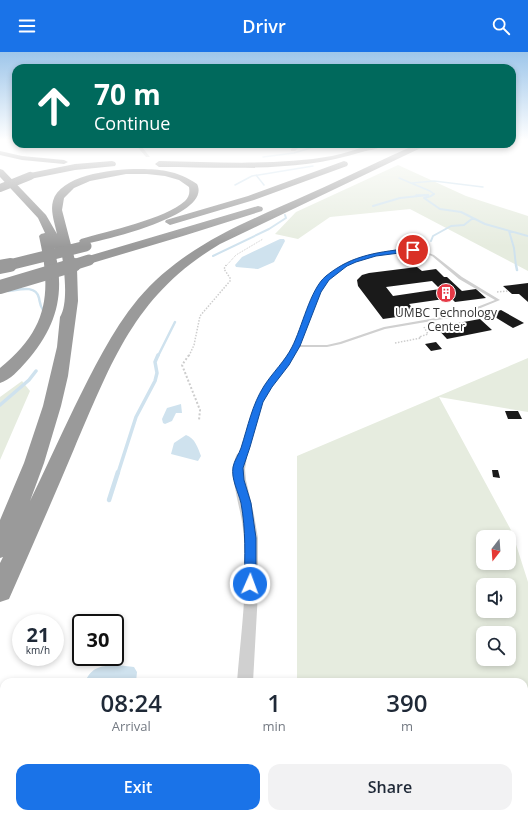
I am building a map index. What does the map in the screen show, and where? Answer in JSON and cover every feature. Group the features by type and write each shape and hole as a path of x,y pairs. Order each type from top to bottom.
{"highway":[{"path":"3,180 31,176"},
{"path":"0,547 39,448 55,394 67,329 71,301 70,268 57,202 64,191 90,178 101,176"},
{"path":"85,244 175,212 192,200 194,195 194,186 186,180 176,176"},
{"path":"0,266 251,198 313,176"},
{"path":"0,287 179,234 266,206 344,176"},
{"path":"0,590 104,363 124,327 148,295 183,263 225,236 357,176"},
{"path":"3,180 42,217 60,249 65,270 68,301 67,329"},
{"path":"0,377 22,358 41,333 47,320 51,304 53,272 44,235 35,219 3,180"},
{"path":"0,284 89,260"}],"street":[{"path":"241,458 238,468 239,480 246,503 250,538 251,570 245,678"}],"lane":[{"path":"241,458 246,447 259,402 268,386 286,364 296,346 318,292 326,279 344,265 375,254 413,250 432,254 449,270 498,300 460,315 384,328 341,343 327,346 296,346"}],"path":[{"path":"199,420 200,410 182,365 192,352 200,316 230,281 230,278 224,269 226,264 236,254 263,239"},
{"path":"497,292 508,291"},
{"path":"395,343 421,338 419,336 428,334 423,326 431,324 425,321"}],"shaded area":[{"path":"375,176 422,176 466,196 528,216 528,271 410,209 330,217 298,239 275,234 296,212"},
{"path":"528,358 528,412 439,397 511,530 476,530 476,570 516,570 516,544 528,582 528,678 297,678 297,456"},
{"path":"22,381 30,391 0,460 0,397"}],"water":[{"path":"280,239 284,239 285,241 274,262 258,269 236,267 235,265 242,257"},
{"path":"181,404 182,413 176,413 172,421 165,424 163,423 162,419 167,408"},
{"path":"186,435 192,438 197,447 201,456 198,461 171,454 174,443"},
{"path":"110,666 134,667 137,672 136,678 87,678 94,670"}],"building":[{"name":"UMBC Technology Center","path":"417,267 422,271 436,269 462,291 476,289 486,298 455,302 451,298 409,304 418,314 383,319 358,286 357,280 362,275","holes":["432,281 440,289 393,296 386,287"]},
{"path":"528,283 528,302 519,294 512,294 503,286"},
{"path":"501,310 524,323 513,328 490,314"},
{"path":"480,319 492,330 447,339 436,327"},
{"path":"436,342 442,349 431,351 425,344"},
{"path":"505,411 518,411 522,419 508,419"},
{"path":"492,470 498,470 500,478 493,477"}],"waterway":[{"path":"235,185 254,176"},
{"path":"257,176 264,185"},
{"path":"399,178 434,194"},
{"path":"412,183 434,181 483,187"},
{"path":"434,194 424,198 440,209 461,212 473,218"},
{"path":"373,206 400,198 428,195 416,195"},
{"path":"213,256 269,229 286,218 285,215"},
{"path":"431,241 433,236 451,226 464,225 473,218"},
{"path":"473,218 485,224 528,236"},
{"path":"509,231 514,248 516,266"},
{"path":"516,265 517,270"},
{"path":"8,291 31,289 37,294 43,310"},
{"path":"158,356 175,322"},
{"path":"118,473 136,417 155,381 157,373 155,362 158,355"},
{"path":"0,405 29,380 36,371"},
{"path":"109,500 118,472"}],"place":[{"name":"UMBC Technology Center","path":"446,293"}],"route":[{"path":"250,584 250,538 246,503 239,480 238,468 246,447 254,414 259,402 268,386 286,364 296,346 318,292 326,279 344,265 354,260 375,254 413,250"}]}
